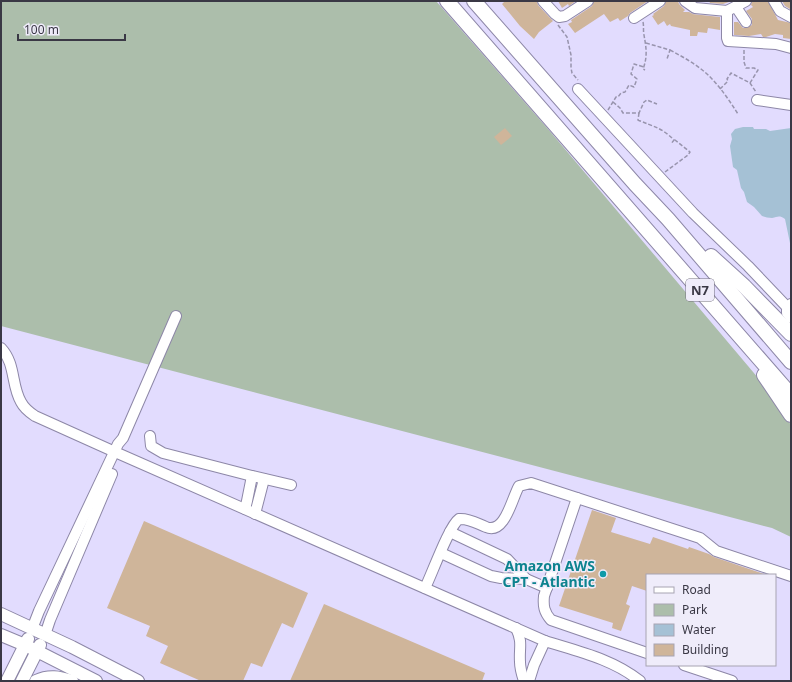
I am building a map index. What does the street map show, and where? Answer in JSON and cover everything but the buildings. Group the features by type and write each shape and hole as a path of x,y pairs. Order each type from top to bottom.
{"highway":[{"name":"N7","path":"447,1 791,394"},
{"name":"N7","path":"474,1 635,184 668,219 791,362"},
{"path":"609,186 610,196 765,377 791,415"},
{"path":"668,219 736,278 791,334"}],"main road":[{"path":"1,614 138,681"},
{"path":"7,681 32,629"},
{"path":"1,635 25,645 96,681"},
{"path":"22,681 45,635"},
{"path":"36,681 50,677 60,677 72,681"}],"street":[{"path":"543,1 559,17 564,16 588,1"},
{"path":"638,15 660,1"},
{"path":"685,1 695,8 732,9 746,1"},
{"path":"774,1 780,11 791,17"},
{"path":"732,9 746,22"},
{"path":"732,9 727,40 731,42 776,44 791,48"},
{"path":"578,89 715,236 789,306 787,313 791,318"},
{"path":"757,100 791,105"},
{"path":"32,629 39,611 117,453 123,446 123,438 176,316"},
{"path":"1,348 11,363 19,398 27,410 35,416 545,641 615,664 629,672 640,681"},
{"path":"150,436 150,446 163,453 291,485"},
{"path":"45,635 117,453"},
{"path":"245,509 248,502 252,476"},
{"path":"255,514 264,479"},
{"path":"425,588 450,532 457,521 460,519 467,520 489,529 498,527 504,520 519,486 525,484 536,484 700,538 716,551 791,576"},
{"path":"577,498 547,588 543,604 546,614 551,620 646,652"},
{"path":"450,532 507,559 526,579"},
{"path":"441,553 491,576 526,579 547,588"},
{"path":"516,628 520,640 520,664 524,681"},
{"path":"528,681 545,641"},
{"path":"687,666 732,681"}],"path":[{"path":"638,15 647,46 643,70 645,70"},
{"path":"559,17 556,22 567,37 572,55 570,63 572,73 580,82 578,89"},
{"path":"745,42 744,62 746,68 754,68 758,70 750,84"},
{"path":"646,43 670,50 699,67 708,74 720,88 738,114"},
{"path":"667,59 670,50"},
{"path":"604,117 612,102 621,92 625,92 629,85 634,87 638,79 631,74 634,64 644,67"},
{"path":"720,88 728,81 727,79 731,73 750,84 756,92 757,100"},
{"path":"657,104 647,100 644,102 639,112 638,120 658,127 690,152 660,178"},
{"path":"612,102 620,108 623,113 639,112"},
{"path":"671,144 674,140"}],"green space":[{"path":"1,1 436,1 548,129 759,379 791,425 791,537 772,528 1,326"}],"water":[{"path":"753,127 754,129 766,129 770,131 791,128 791,248 785,219 780,217 772,218 762,216 747,202 741,188 737,170 733,167 730,146 732,139 731,134 735,129"}],"place":[{"name":"Amazon AWS CPT - Atlantic","path":"603,574"}]}
